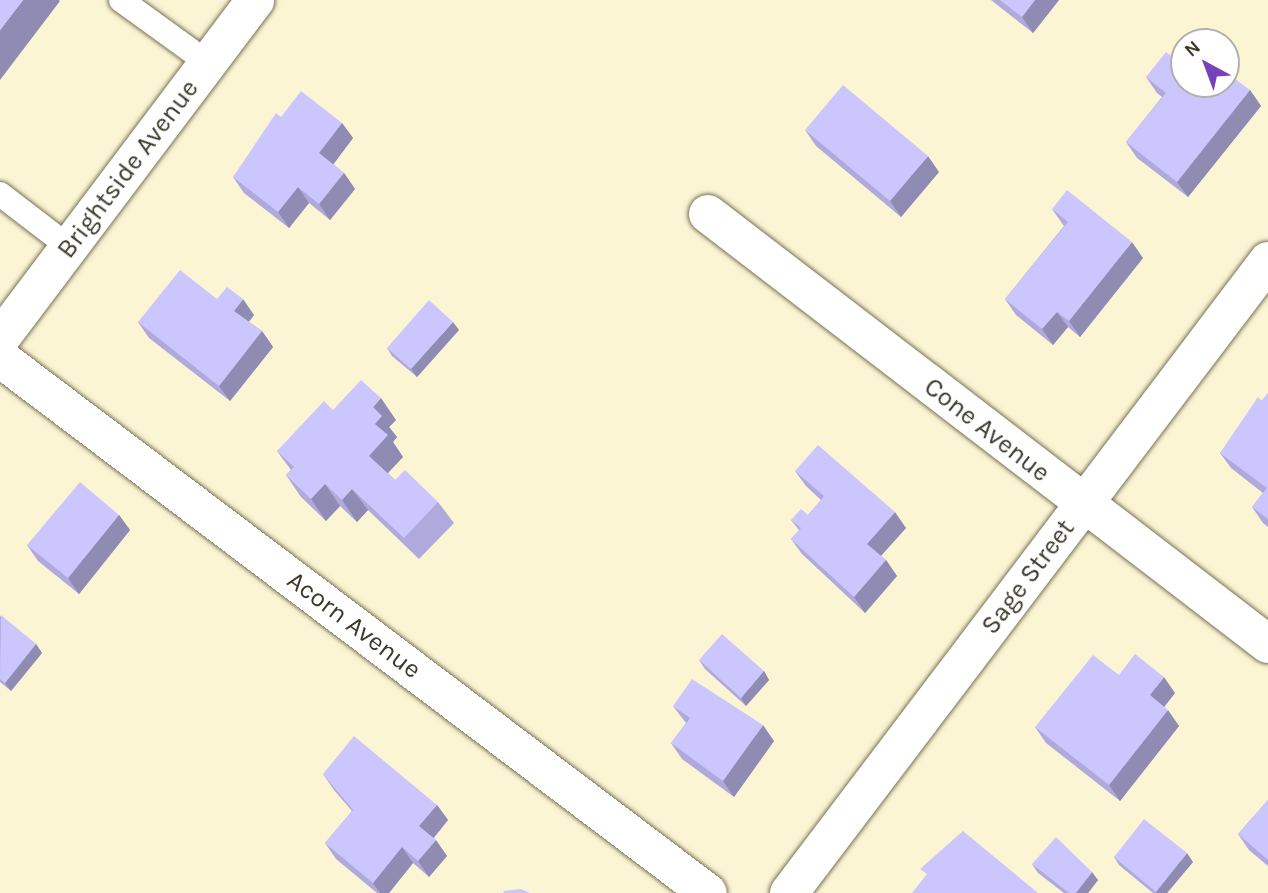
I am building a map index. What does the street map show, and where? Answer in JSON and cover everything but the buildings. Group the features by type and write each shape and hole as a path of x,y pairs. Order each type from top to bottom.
{"street":[{"name":"Brightside Avenue","path":"0,339 255,0"},
{"name":"Cone Avenue","path":"708,214 1268,644"},
{"name":"Sage Street","path":"789,893 1268,261"},
{"name":"Acorn Avenue","path":"0,358 708,893"}],"lane":[{"path":"121,0 208,63"},
{"path":"0,194 69,247"}]}
